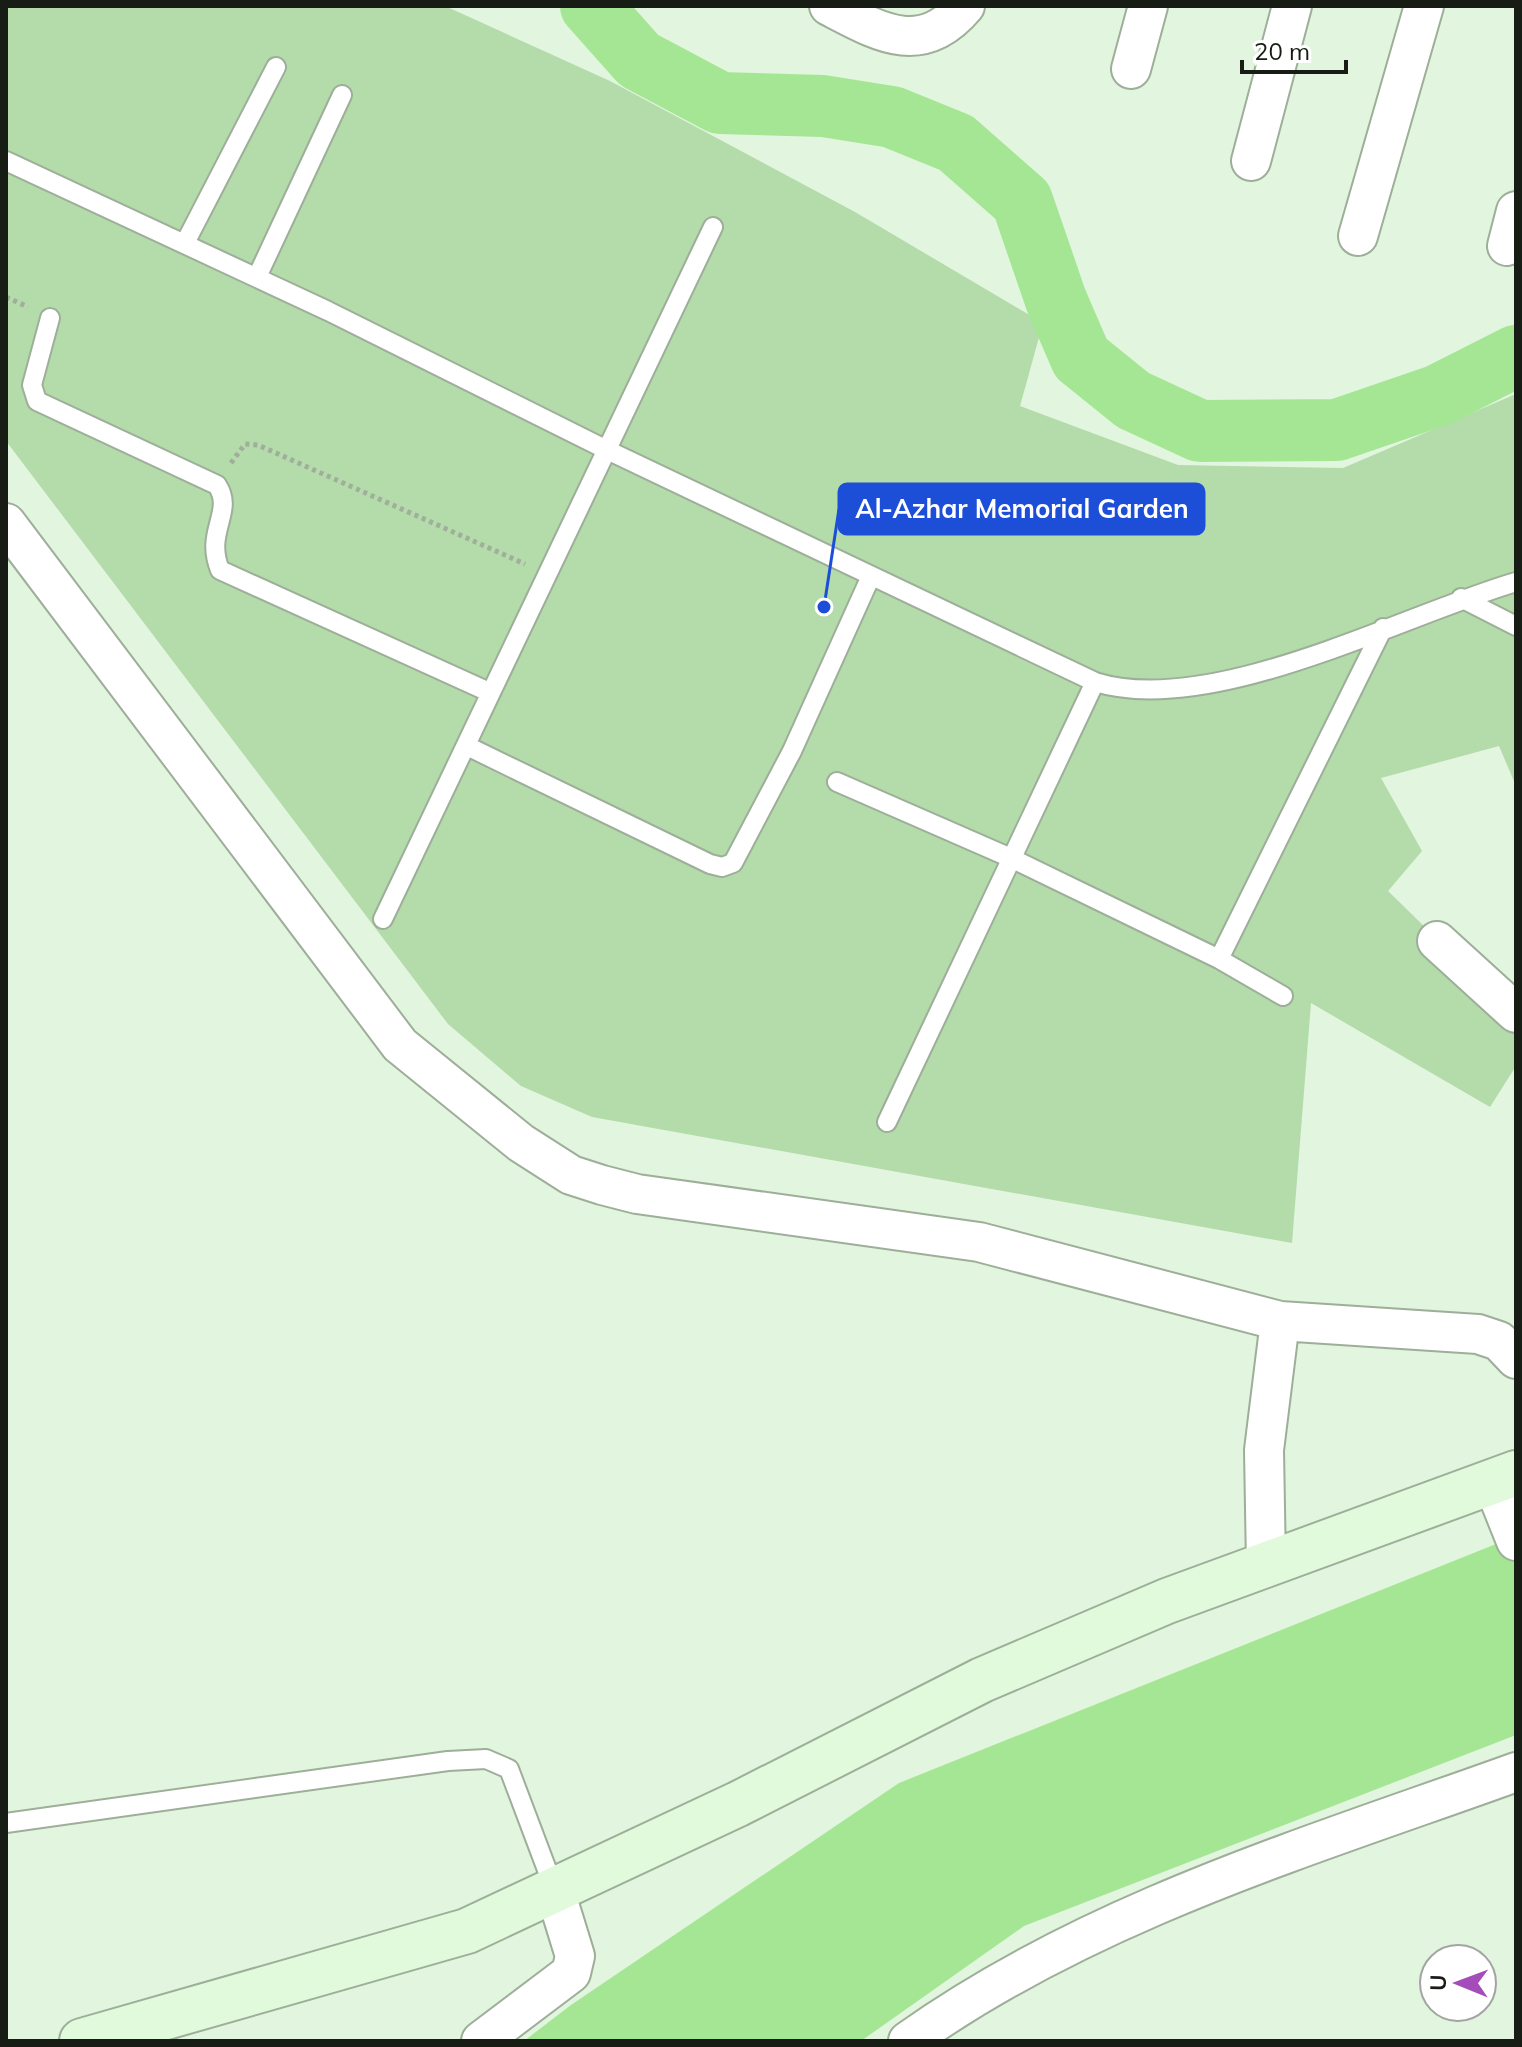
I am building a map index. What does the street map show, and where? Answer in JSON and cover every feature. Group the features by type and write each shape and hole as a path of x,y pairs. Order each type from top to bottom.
{"street":[{"path":"829,6 881,33 911,38 950,24 965,6"},
{"path":"1131,69 1148,6"},
{"path":"1251,161 1292,6"},
{"path":"1358,236 1424,6"},
{"path":"6,523 400,1045 460,1096 571,1175 637,1194 979,1242 1280,1321 1478,1334 1499,1341 1516,1359"},
{"path":"1437,941 1516,1013"},
{"path":"1266,1566 1264,1450 1280,1321"},
{"path":"82,2041 155,2030 467,1931 555,1891 982,1680 1167,1601 1504,1477 1515,1537"},
{"path":"908,2041 963,2002 1080,1937 1310,1846 1516,1772"},
{"path":"481,2041 571,1973 575,1956 555,1891"}],"lane":[{"path":"185,243 276,67"},
{"path":"257,277 342,95"},
{"path":"6,161 257,277 871,576 1095,682 1123,691 1179,690 1272,669 1461,598 1516,582"},
{"path":"383,919 713,227"},
{"path":"50,318 32,385 37,401 217,485 223,493 224,509 213,536 213,553 220,570 489,692"},
{"path":"467,746 710,864 722,867 733,863 792,751 871,576"},
{"path":"1461,598 1516,626"},
{"path":"1219,959 1383,628"},
{"path":"887,1122 1095,682"},
{"path":"837,782 1011,858 1219,959 1283,996"},
{"path":"6,1823 411,1765 486,1759 509,1769 555,1891"}],"path":[{"path":"217,485 245,444 258,445 546,573"}],"shaded area":[{"path":"6,6 445,6 610,81 855,212 1043,323 1020,406 1178,465 1343,468 1516,394 1516,786 1499,746 1381,778 1422,851 1388,891 1516,1016 1516,1066 1490,1107 1311,1003 1292,1243 592,1117 521,1086 448,1024 6,441"},
{"path":"1516,1536 1516,1735 1024,1926 861,2041 524,2041 571,2005 899,1783"}],"waterway":[{"path":"591,6 639,60 720,103 823,106 892,117 956,143 1022,201 1056,300 1081,358 1133,400 1200,431 1337,430 1439,395 1516,356"}],"place":[{"name":"Al-Azhar Memorial Garden","path":"824,607"}]}
